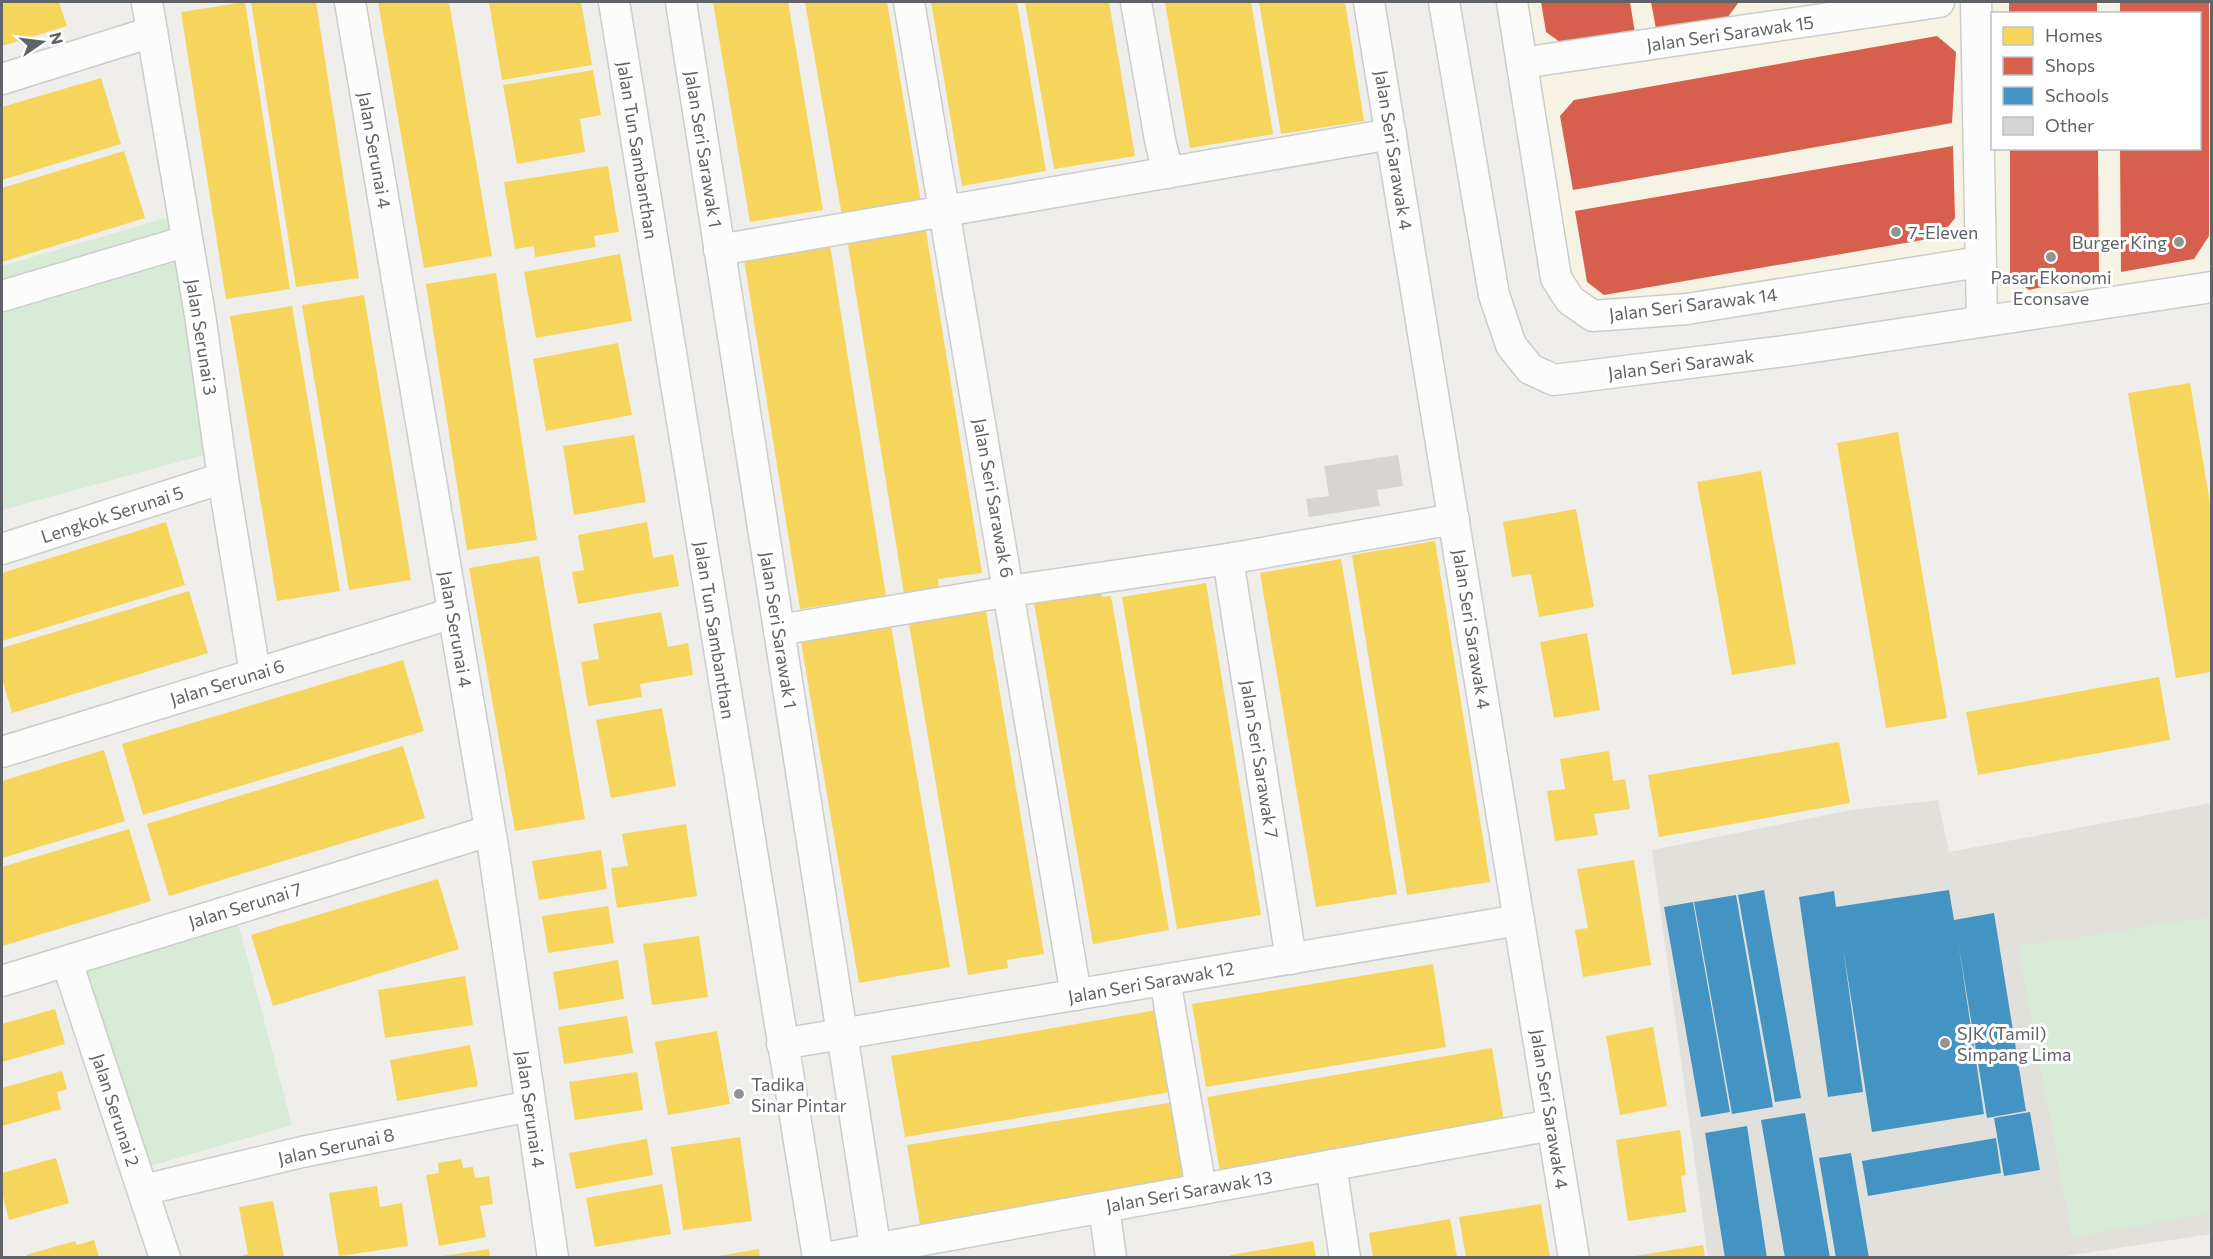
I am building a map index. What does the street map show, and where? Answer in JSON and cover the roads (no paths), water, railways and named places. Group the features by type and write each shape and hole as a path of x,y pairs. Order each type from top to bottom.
{"street":[{"name":"Jalan Serunai 3","path":"147,2 200,315 223,478 255,673"},
{"name":"Jalan Serunai 4","path":"350,2 489,831 553,1257"},
{"name":"Jalan Tun Sambanthan","path":"614,2 818,1257"},
{"name":"Jalan Seri Sarawak 1","path":"681,2 844,1034 876,1253"},
{"name":"Jalan Seri Sarawak 6","path":"909,2 1010,591 1076,995"},
{"path":"1136,2 1168,173"},
{"name":"Jalan Seri Sarawak 4","path":"1369,2 1574,1257"},
{"name":"Jalan Seri Sarawak","path":"1444,2 1494,295 1510,345 1530,369 1554,380 1800,349 2211,287"},
{"name":"Jalan Seri Sarawak 14","path":"1512,2 1556,278 1570,300 1593,316 1687,309 1980,262"},
{"name":"Jalan Seri Sarawak 15","path":"1522,63 1774,14 1939,2"},
{"path":"1976,2 1982,320"},
{"path":"2,79 152,32"},
{"path":"720,250 1391,134"},
{"path":"2,296 187,241"},
{"name":"Lengkok Serunai 5","path":"2,549 223,478"},
{"path":"779,630 1010,591 1228,559 1454,519"},
{"name":"Jalan Seri Sarawak 7","path":"1228,559 1291,958"},
{"name":"Jalan Serunai 6","path":"2,752 453,613"},
{"name":"Jalan Serunai 7","path":"2,981 489,831"},
{"name":"Jalan Seri Sarawak 12","path":"782,1044 1519,920"},
{"name":"Jalan Serunai 2","path":"67,962 165,1257"},
{"path":"1165,980 1201,1189"},
{"name":"Jalan Serunai 8","path":"143,1190 302,1152 530,1106"},
{"name":"Jalan Seri Sarawak 13","path":"825,1257 876,1253 1104,1207 1552,1125"},
{"path":"1331,1166 1345,1257"},
{"path":"1104,1207 1111,1257"}],"place":[{"name":"7-Eleven","path":"1896,232"},
{"name":"Burger King","path":"2179,242"},
{"name":"Pasar Ekonomi Econsave","path":"2051,257"},
{"name":"SJK (Tamil) Simpang Lima","path":"1945,1043"},
{"name":"Tadika Sinar Pintar","path":"739,1094"}]}
